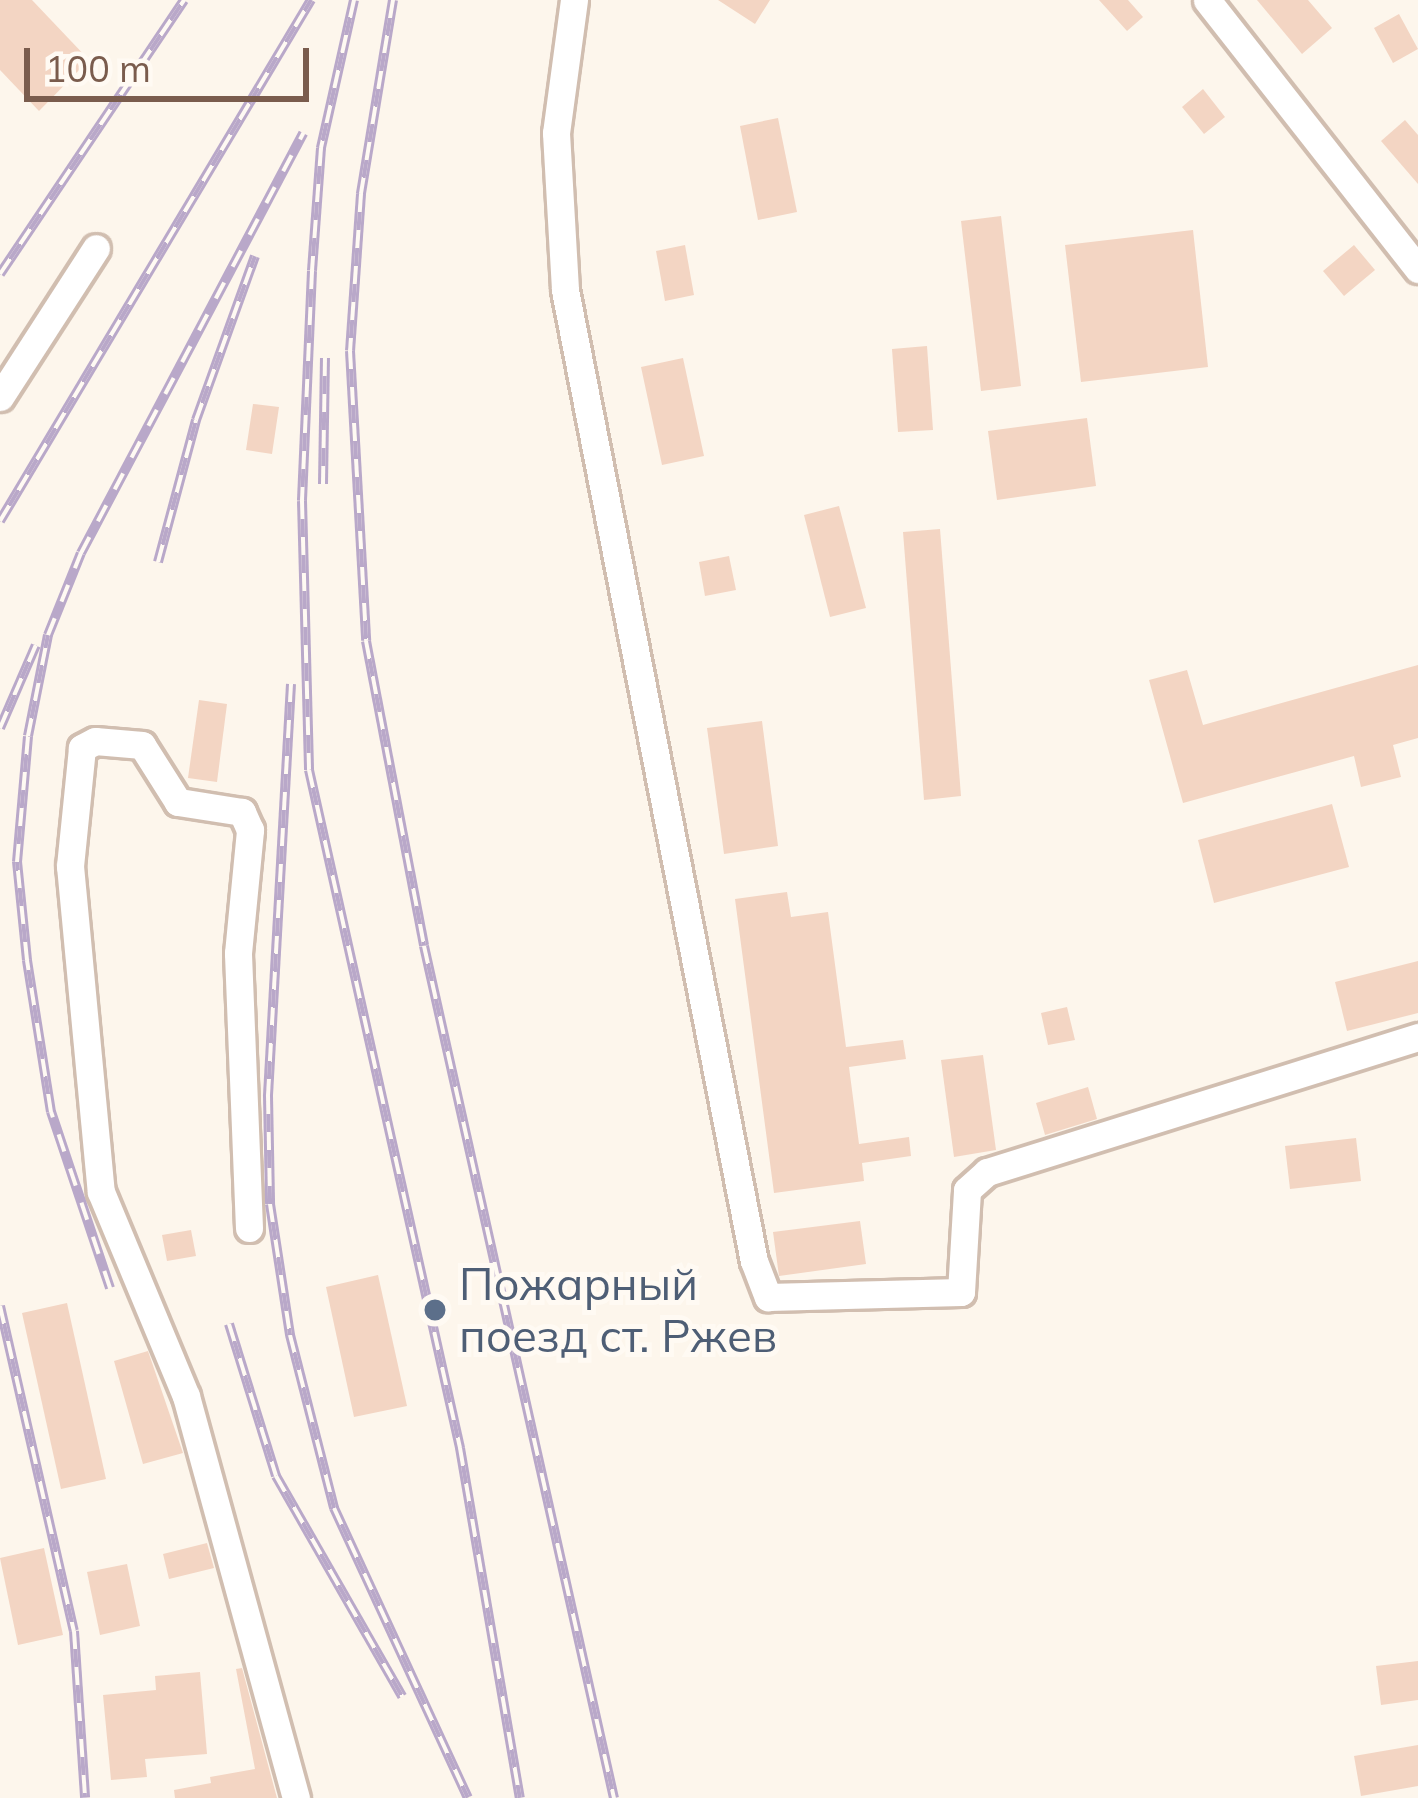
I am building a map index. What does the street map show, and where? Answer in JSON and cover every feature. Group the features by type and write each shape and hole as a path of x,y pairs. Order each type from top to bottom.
{"street":[{"path":"574,0 556,133 565,290 754,1261 769,1297 961,1292 967,1190 987,1172 1418,1037"},
{"path":"1207,0 1418,269"},
{"path":"0,397 95,248"},
{"path":"249,1228 238,953 250,830 242,812 178,802 142,745 95,741 82,748 70,866 101,1192 187,1396 296,1798"}],"building":[{"path":"0,0 32,0 89,60 39,111 0,70"},
{"path":"718,0 770,0 755,24"},
{"path":"1099,0 1128,0 1143,17 1127,31"},
{"path":"1257,0 1308,0 1332,28 1302,54"},
{"path":"1399,14 1418,49 1393,63 1374,28"},
{"path":"1203,89 1225,117 1204,134 1182,107"},
{"path":"778,118 797,212 758,220 740,126"},
{"path":"1405,120 1418,135 1418,184 1381,141"},
{"path":"1001,216 1021,386 981,391 961,221"},
{"path":"1193,230 1208,367 1081,382 1065,245"},
{"path":"685,245 694,295 665,301 656,251"},
{"path":"1354,245 1375,270 1344,296 1323,271"},
{"path":"927,346 933,430 898,432 892,349"},
{"path":"683,358 704,456 662,465 641,367"},
{"path":"253,404 279,407 272,454 246,450"},
{"path":"1087,418 1096,486 997,500 988,431"},
{"path":"839,506 866,608 830,617 804,515"},
{"path":"940,529 961,796 924,800 903,532"},
{"path":"729,556 736,590 705,596 699,562"},
{"path":"1418,665 1418,738 1393,745 1401,777 1361,787 1354,756 1183,803 1149,680 1187,670 1203,725"},
{"path":"199,700 227,704 217,782 188,778"},
{"path":"762,721 778,846 724,854 707,728"},
{"path":"1332,804 1349,867 1214,903 1198,840"},
{"path":"787,892 791,917 828,912 846,1047 903,1040 906,1059 849,1067 859,1144 909,1137 911,1156 862,1163 864,1181 774,1193 735,899"},
{"path":"1418,961 1418,1013 1347,1031 1335,982"},
{"path":"1067,1007 1075,1040 1048,1045 1041,1013"},
{"path":"983,1055 996,1150 954,1157 941,1060"},
{"path":"1088,1087 1097,1119 1045,1135 1036,1103"},
{"path":"1356,1138 1361,1181 1290,1189 1285,1146"},
{"path":"860,1221 866,1264 779,1276 773,1232"},
{"path":"191,1230 196,1256 167,1261 162,1235"},
{"path":"378,1275 407,1406 354,1417 326,1287"},
{"path":"67,1303 106,1479 61,1489 22,1313"},
{"path":"148,1351 183,1453 143,1464 114,1361"},
{"path":"207,1543 214,1568 169,1579 163,1554"},
{"path":"44,1548 63,1635 18,1645 0,1558"},
{"path":"127,1564 140,1626 100,1635 87,1572"},
{"path":"1418,1661 1418,1700 1381,1705 1376,1666"},
{"path":"242,1668 277,1798 175,1798 174,1790 255,1769 236,1669"},
{"path":"200,1672 207,1754 145,1759 147,1777 111,1780 103,1695 156,1690 155,1676"},
{"path":"1418,1745 1418,1786 1361,1796 1354,1756"}],"railway":[{"path":"0,274 184,0"},
{"path":"0,521 311,0"},
{"path":"354,0 321,148 312,271 302,501 309,770 460,1448 520,1798"},
{"path":"393,0 361,194 350,351 366,641 424,946 614,1798"},
{"path":"110,1288 51,1112 27,960 17,862 28,736 48,635 81,553 303,133"},
{"path":"158,562 196,420 255,256"},
{"path":"323,484 325,358"},
{"path":"0,728 36,645"},
{"path":"291,684 268,1096 270,1204 290,1335 334,1508 468,1798"},
{"path":"0,1306 74,1631 85,1798"},
{"path":"229,1324 276,1476 402,1696"}],"place":[{"name":"Пожарный поезд ст. Ржев","path":"435,1310"}]}
